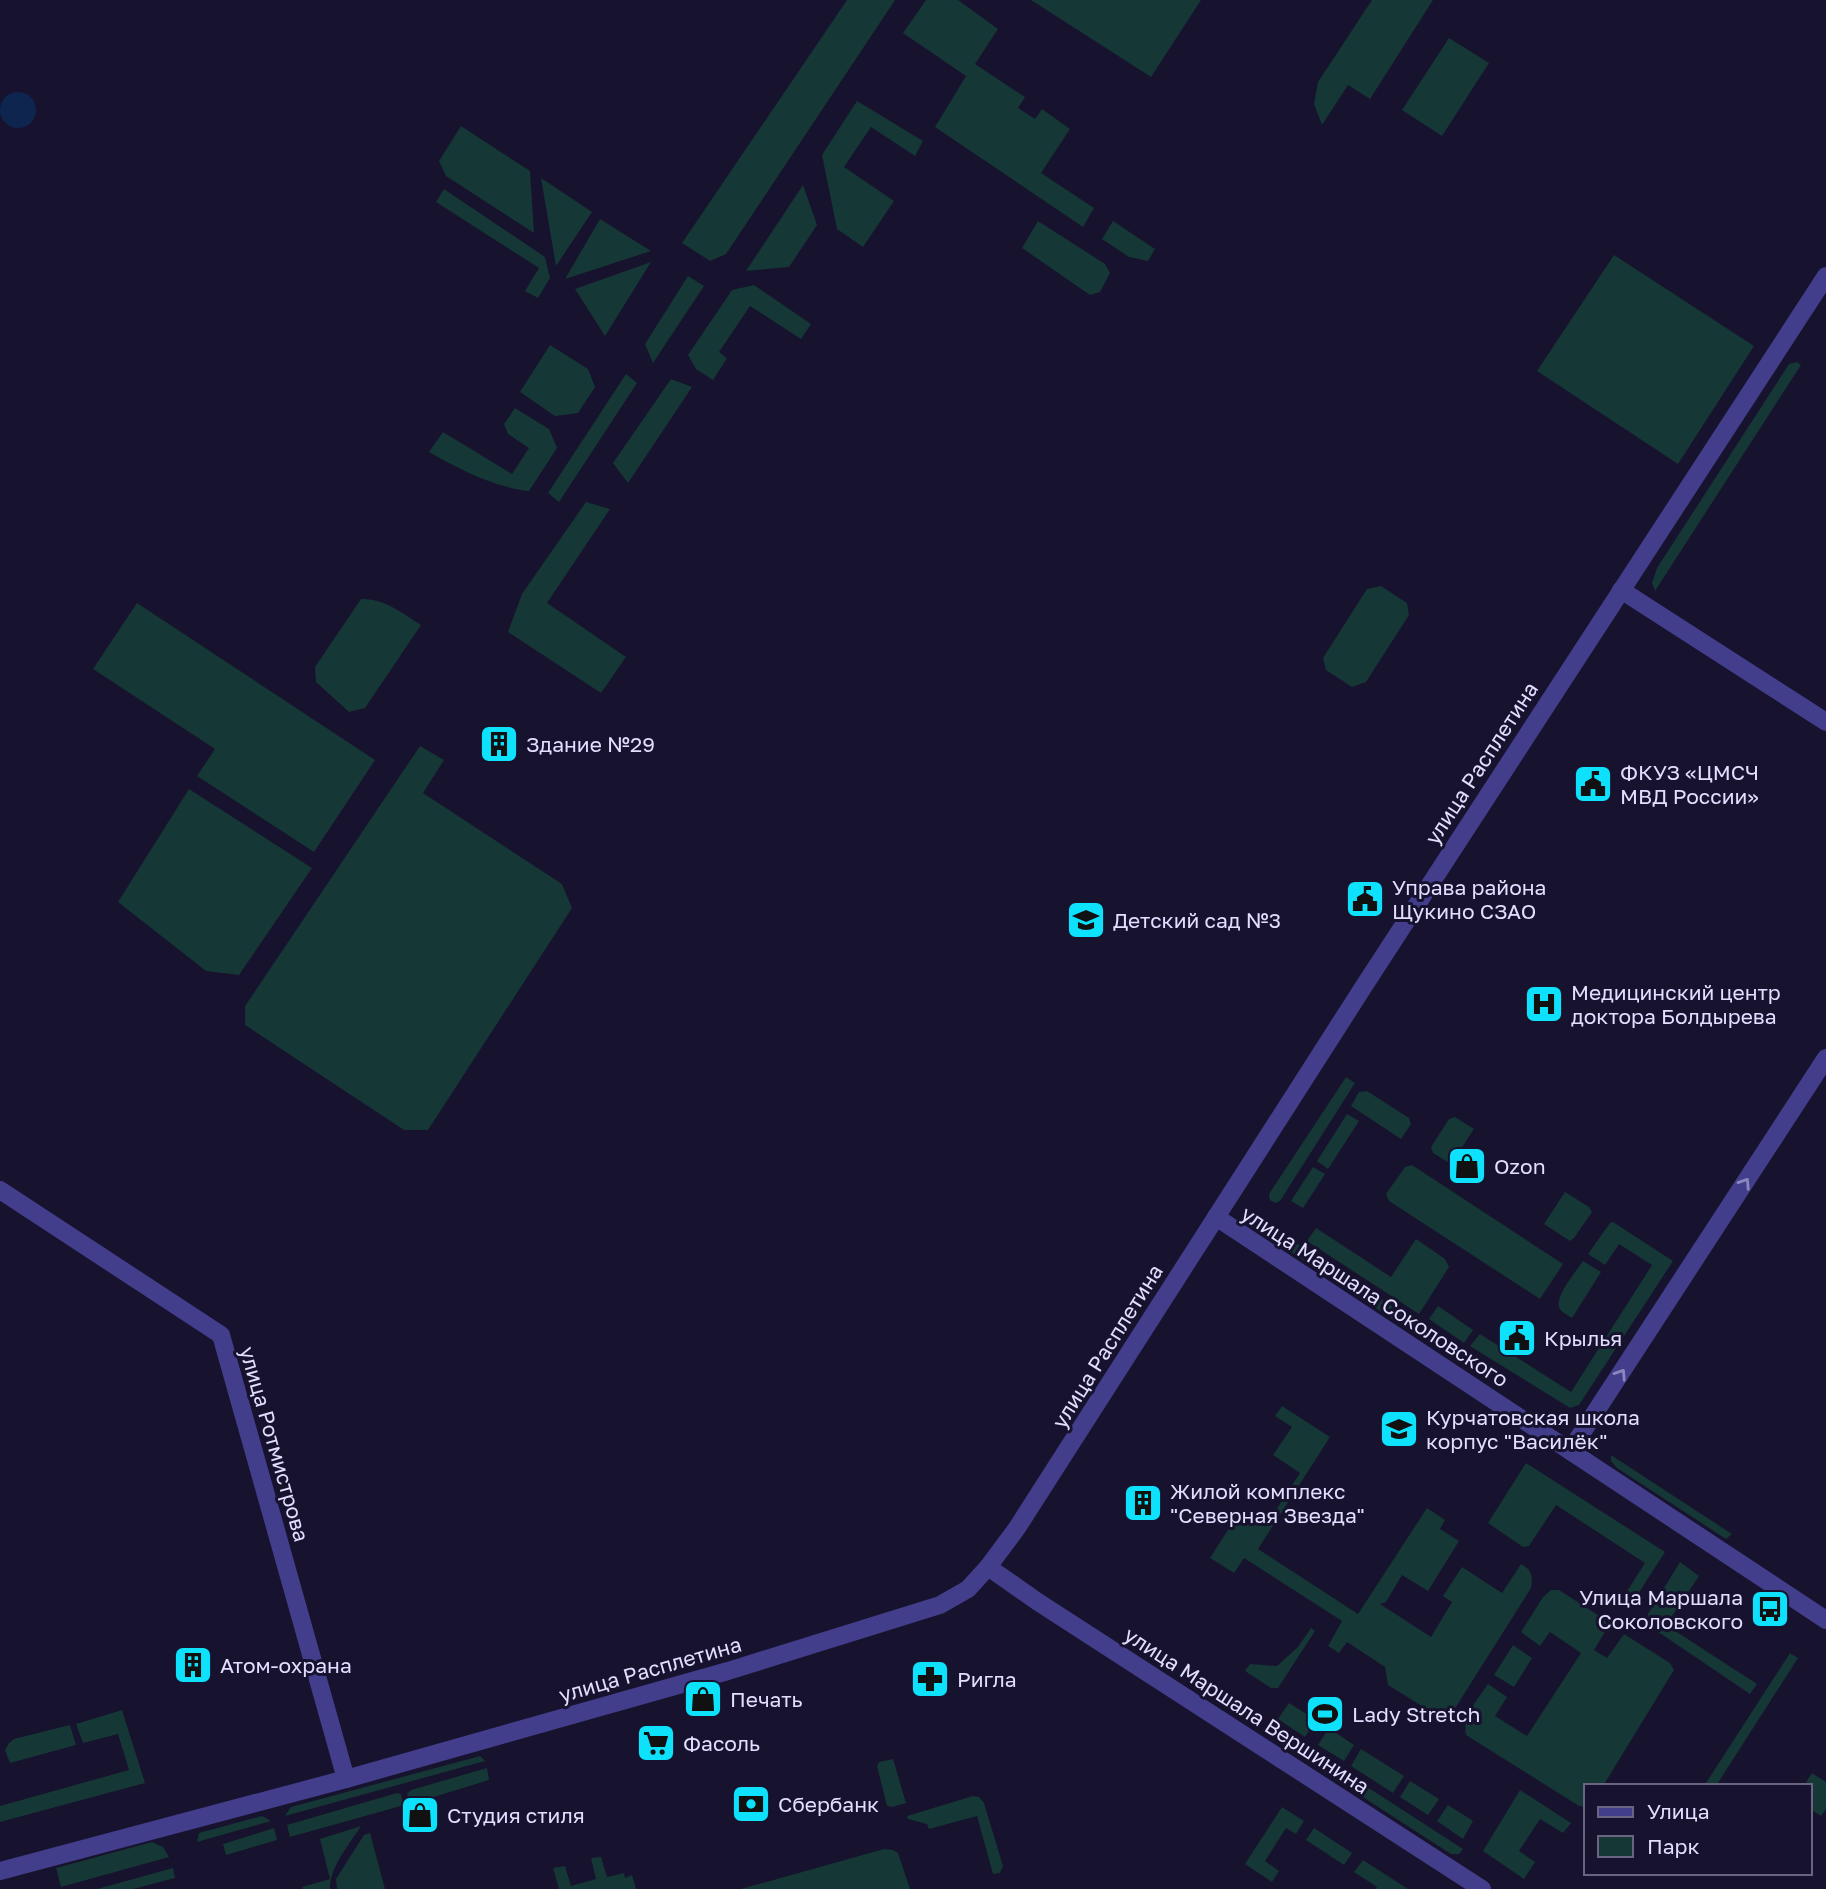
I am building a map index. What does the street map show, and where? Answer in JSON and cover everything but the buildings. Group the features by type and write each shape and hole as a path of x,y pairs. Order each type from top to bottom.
{"street":[{"name":"улица Расплетина","path":"0,1871 345,1779 728,1671 940,1605 968,1589 1017,1528 1826,276"},
{"path":"1621,590 1826,722"},
{"path":"1570,1451 1826,1058"},
{"name":"улица Ротмистрова","path":"0,1190 220,1335 345,1779"},
{"name":"улица Маршала Соколовского","path":"1216,1217 1826,1619"},
{"name":"улица Маршала Вершинина","path":"988,1567 1482,1889"}],"green space":[{"path":"847,0 895,0 726,254 710,261 682,243"},
{"path":"926,0 958,0 998,29 975,64 1025,97 1018,108 1035,119 1042,109 1070,129 1041,173 1094,208 1083,227 935,127 966,76 903,33"},
{"path":"1031,0 1201,0 1151,77"},
{"path":"1372,0 1433,0 1370,99 1348,85 1322,125 1314,104 1318,82"},
{"path":"1449,38 1489,63 1442,136 1402,110"},
{"path":"857,101 923,141 915,156 871,127 844,167 894,201 863,247 837,229 822,155"},
{"path":"461,126 530,171 534,233 446,176 439,161"},
{"path":"541,178 592,212 556,266"},
{"path":"803,185 817,225 789,267 746,271"},
{"path":"444,189 545,257 550,278 538,298 525,291 539,268 436,202"},
{"path":"600,219 651,251 565,279"},
{"path":"1038,221 1105,264 1110,273 1100,292 1090,295 1022,248"},
{"path":"1113,221 1155,249 1148,261 1129,257 1102,239"},
{"path":"1614,255 1754,346 1678,464 1537,371"},
{"path":"651,262 605,336 575,289"},
{"path":"688,276 704,286 653,363 645,344"},
{"path":"754,285 811,324 801,339 750,306 719,352 727,358 713,380 696,369 688,355 732,290"},
{"path":"550,345 588,369 595,387 578,413 555,416 520,392"},
{"path":"1797,362 1801,365 1655,591 1652,583 1657,568 1789,364"},
{"path":"626,374 637,383 559,502 548,493"},
{"path":"671,379 692,387 628,483 613,463"},
{"path":"515,408 549,429 557,448 529,491 489,481 429,452 443,432 512,474 529,448 508,434 504,424"},
{"path":"586,502 610,509 547,603 626,657 601,693 508,632 522,594"},
{"path":"1381,586 1407,603 1409,615 1366,682 1352,687 1326,670 1323,658 1367,589"},
{"path":"361,599 385,604 421,625 365,708 349,712 316,682 315,667"},
{"path":"137,603 375,760 314,852 197,776 215,749 93,669"},
{"path":"420,746 444,760 423,793 562,884 572,908 428,1130 404,1130 245,1025 245,1006"},
{"path":"189,789 312,868 239,975 206,971 118,902"},
{"path":"1346,1077 1355,1083 1280,1201 1275,1203 1270,1200 1269,1194"},
{"path":"1367,1091 1409,1118 1411,1124 1401,1139 1351,1106 1359,1092"},
{"path":"1347,1114 1359,1121 1328,1169 1317,1161"},
{"path":"1455,1117 1474,1129 1451,1164 1433,1153 1431,1147 1449,1119"},
{"path":"1412,1165 1563,1264 1540,1299 1389,1201 1386,1194 1405,1167"},
{"path":"1313,1167 1325,1174 1303,1208 1291,1201"},
{"path":"1565,1192 1589,1207 1592,1212 1570,1241 1544,1224"},
{"path":"1613,1222 1673,1261 1579,1405 1570,1408 1470,1346 1480,1334 1571,1392 1652,1265 1619,1244 1605,1265 1588,1254"},
{"path":"1316,1228 1391,1277 1416,1239 1445,1259 1449,1267 1419,1314 1307,1241"},
{"path":"1281,1233 1415,1321 1409,1330 1276,1242"},
{"path":"1583,1261 1601,1272 1572,1318 1559,1307 1560,1296"},
{"path":"1438,1306 1473,1330 1464,1343 1429,1319"},
{"path":"1282,1406 1330,1437 1258,1549 1358,1614 1427,1508 1445,1520 1440,1529 1459,1541 1428,1591 1402,1575 1386,1602 1380,1604 1431,1637 1452,1602 1443,1596 1462,1567 1502,1593 1521,1564 1530,1571 1531,1588 1454,1710 1438,1716 1388,1685 1385,1667 1347,1642 1339,1653 1328,1646 1342,1621 1244,1558 1234,1573 1210,1558 1240,1511 1265,1527 1300,1473 1273,1455 1292,1427 1275,1416"},
{"path":"1611,1455 1732,1534 1726,1539 1617,1468 1611,1461"},
{"path":"1526,1463 1665,1552 1638,1594 1629,1598 1624,1596 1645,1563 1556,1505 1529,1546 1523,1547 1488,1523"},
{"path":"1680,1562 1699,1576 1666,1625 1757,1684 1750,1694 1648,1625 1648,1614"},
{"path":"1551,1590 1559,1590 1604,1619 1608,1627 1594,1650 1607,1658 1624,1634 1670,1663 1674,1670 1604,1784 1584,1784 1584,1807 1466,1735 1469,1714 1488,1684 1507,1697 1495,1716 1527,1736 1581,1653 1550,1632 1540,1646 1521,1632 1543,1597"},
{"path":"1311,1628 1315,1631 1278,1688 1271,1688 1245,1671 1250,1664 1277,1666 1298,1647"},
{"path":"1513,1645 1532,1658 1514,1687 1494,1675"},
{"path":"1790,1653 1798,1658 1717,1784 1705,1784"},
{"path":"1289,1703 1316,1720 1305,1737 1278,1719"},
{"path":"122,1710 145,1783 0,1822 0,1806 129,1770 118,1734 83,1743 76,1724"},
{"path":"70,1725 76,1745 10,1763 5,1750 14,1739"},
{"path":"1273,1726 1463,1849 1459,1854 1451,1854 1276,1741"},
{"path":"1329,1728 1354,1745 1344,1761 1318,1745"},
{"path":"1361,1749 1404,1776 1393,1793 1351,1766"},
{"path":"480,1756 485,1761 285,1816 291,1807"},
{"path":"893,1759 906,1803 892,1807 887,1806 877,1766 879,1762"},
{"path":"487,1768 489,1780 411,1804 407,1794 411,1790"},
{"path":"1812,1773 1826,1782 1826,1809 1821,1816 1812,1810 1812,1784 1806,1782"},
{"path":"1410,1781 1439,1799 1428,1815 1400,1797"},
{"path":"1520,1790 1571,1823 1563,1833 1540,1819 1519,1851 1535,1862 1524,1879 1483,1851"},
{"path":"401,1794 401,1806 290,1837 287,1825"},
{"path":"973,1796 979,1797 984,1803 1003,1866 1000,1873 993,1874 977,1816 929,1829 927,1824 908,1819 907,1816"},
{"path":"1448,1805 1473,1821 1463,1839 1437,1821"},
{"path":"1282,1807 1304,1821 1296,1834 1286,1828 1265,1861 1279,1871 1272,1882 1245,1864"},
{"path":"262,1816 271,1821 197,1842 199,1833"},
{"path":"361,1826 336,1864 330,1889 303,1889 302,1887 330,1879 320,1839"},
{"path":"274,1828 277,1840 226,1855 223,1844"},
{"path":"1314,1828 1352,1853 1344,1865 1306,1840"},
{"path":"370,1833 385,1889 337,1889 336,1879 364,1835"},
{"path":"152,1842 163,1847 169,1857 61,1887 56,1868"},
{"path":"884,1849 898,1853 910,1889 741,1889"},
{"path":"601,1857 607,1877 624,1873 625,1878 632,1875 636,1889 559,1889 553,1868 565,1866 571,1886 596,1879 591,1858"},
{"path":"1363,1860 1408,1889 1376,1889 1377,1887 1354,1872"},
{"path":"173,1868 175,1878 133,1889 97,1889"}],"water":[{"path":"18,92 30,98 36,110 30,122 18,128 6,122 0,110 6,98"}],"place":[{"name":"Здание №29","path":"499,744"},
{"name":"ФКУЗ «ЦМСЧ МВД России»","path":"1593,784"},
{"name":"Управа района Щукино СЗАО","path":"1365,899"},
{"name":"Детский сад №3","path":"1086,920"},
{"name":"Медицинский центр доктора Болдырева","path":"1544,1004"},
{"name":"Ozon","path":"1467,1166"},
{"name":"Крылья","path":"1517,1338"},
{"name":"Курчатовская школа корпус \"Василёк\"","path":"1399,1429"},
{"name":"Жилой комплекс \"Северная Звезда\"","path":"1143,1503"},
{"name":"Улица Маршала Соколовского","path":"1770,1609"},
{"name":"Атом-охрана","path":"193,1665"},
{"name":"Ригла","path":"930,1679"},
{"name":"Печать","path":"703,1699"},
{"name":"Lady Stretch","path":"1325,1714"},
{"name":"Фасоль","path":"656,1743"},
{"name":"Сбербанк","path":"751,1804"},
{"name":"Студия стиля","path":"420,1815"}]}
